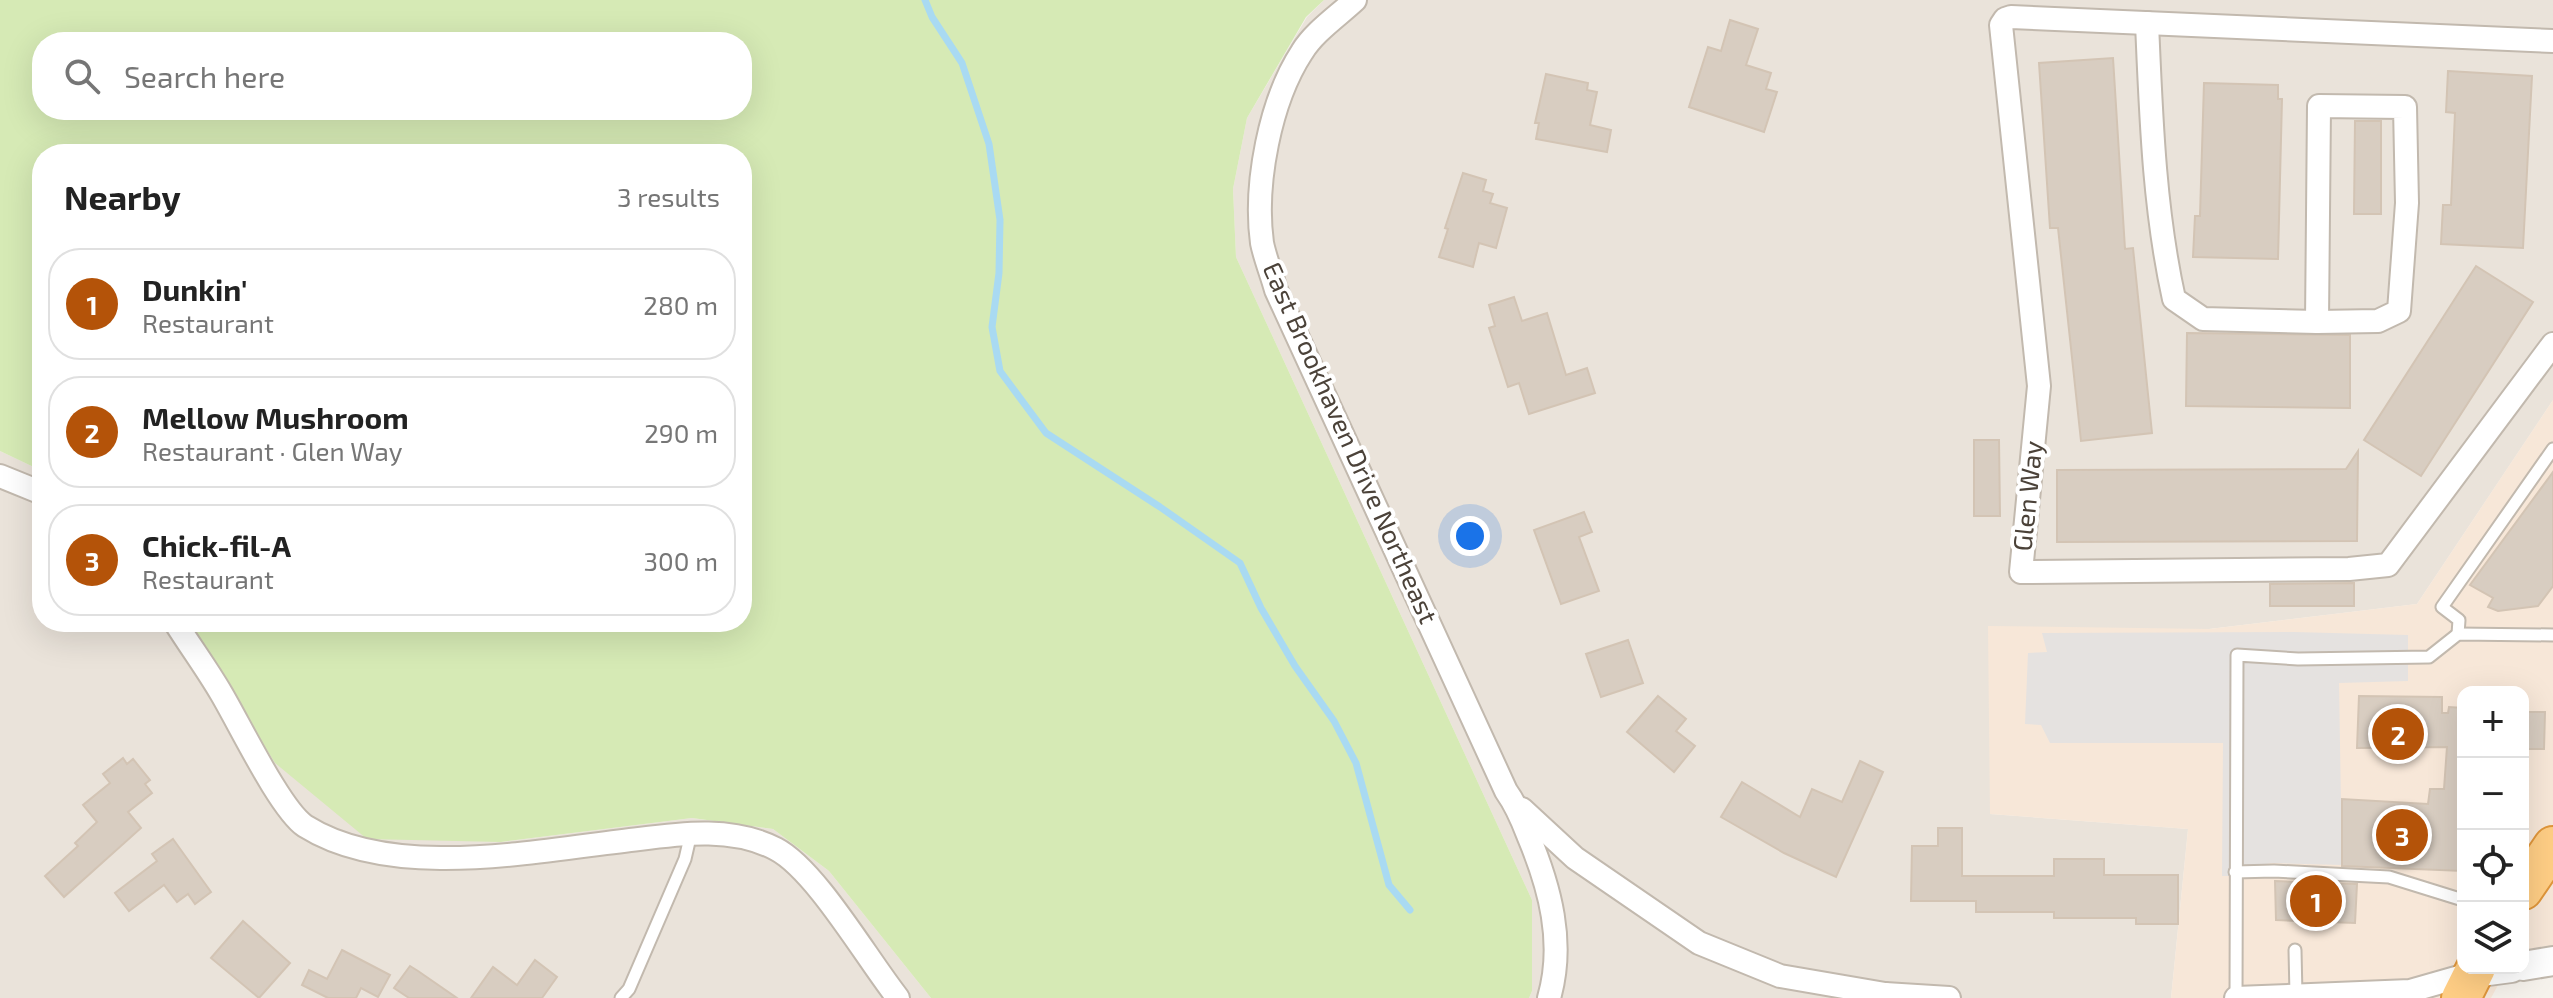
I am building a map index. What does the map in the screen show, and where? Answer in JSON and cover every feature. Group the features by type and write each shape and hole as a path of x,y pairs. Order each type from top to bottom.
{"highway":[{"path":"2529,881 2553,846"}],"street":[{"name":"East Brookhaven Drive Northeast","path":"1355,0 1303,49 1279,95 1261,195 1262,243 1276,290 1506,791 1575,858 1699,943 1780,976 1875,996 1949,998"},
{"name":"Glen Way","path":"2553,41 2005,19 2001,25 2039,386 2021,572 2349,569 2388,565 2553,344"},
{"path":"2147,23 2151,114 2163,248 2174,299 2203,319 2317,322 2378,321 2399,311 2407,203 2405,107 2319,106 2317,322"},
{"path":"0,476 32,489"},
{"path":"182,632 220,691 276,790 303,824 346,844 395,854 465,859 691,832 737,836 777,849 813,881 898,998"},
{"name":"East Brookhaven Drive Northeast","path":"1515,803 1542,867 1551,901 1555,932 1553,983 1549,998"},
{"path":"2529,965 2553,961"},
{"path":"876,971 876,998"},
{"path":"2236,998 2410,991 2490,974"}],"lane":[{"path":"2458,634 2459,620 2442,607 2553,449"},
{"path":"2236,998 2237,655 2298,659 2429,657 2458,634 2553,635"},
{"path":"621,998 629,989 685,859 691,832"},
{"path":"2235,872 2389,877 2457,898"},
{"path":"2295,950 2296,995"}],"shaded area":[{"path":"1324,0 2553,0 2553,400 2417,604 2209,629 1990,814 2188,829 2171,998 1529,998 1532,991 1532,900 1236,257 1233,189 1247,118 1307,17"},
{"path":"2553,400 2553,971 2529,972 2529,686 2457,686 2457,974 2504,974 2491,998 2171,998 2188,829 1990,814 1988,626 2209,629 2417,604"},
{"path":"0,451 32,466 32,632 201,632 501,842 692,818 773,829 829,871 931,998 0,998"},
{"path":"2042,633 2408,635 2408,681 2339,683 2342,865 2272,863 2243,868 2235,876 2222,876 2223,743 2050,743 2041,725 2025,724 2028,653 2047,652"}],"green space":[{"path":"0,0 1324,0 1306,17 1247,118 1233,189 1236,257 1532,900 1532,991 1529,998 931,998 829,871 773,829 692,818 501,842 367,839 275,763 193,632 752,632 752,144 32,144 32,466 0,451"}],"building":[{"path":"1730,20 1758,29 1746,65 1771,73 1766,89 1777,92 1764,132 1689,107 1708,47 1721,51"},
{"path":"2113,58 2125,249 2133,248 2152,433 2081,441 2058,228 2050,228 2039,63"},
{"path":"2448,71 2532,76 2523,248 2441,244 2443,205 2451,205 2455,113 2446,112"},
{"path":"1546,74 1588,83 1587,90 1597,92 1590,125 1611,130 1607,152 1536,139 1539,123 1535,123"},
{"path":"2204,83 2278,85 2278,99 2282,99 2278,259 2193,257 2195,216 2200,216"},
{"path":"2355,121 2381,121 2381,214 2354,214"},
{"path":"1463,173 1486,180 1483,191 1493,194 1490,203 1507,208 1496,248 1479,243 1473,267 1439,257"},
{"path":"2476,266 2533,302 2421,476 2364,440"},
{"path":"1514,297 1522,321 1547,313 1566,375 1587,368 1595,393 1529,414 1519,383 1508,387 1489,328 1495,326 1489,305"},
{"path":"2187,333 2350,335 2350,408 2186,406"},
{"path":"1974,440 1999,440 2000,516 1974,516"},
{"path":"2358,451 2357,541 2057,542 2057,470 2346,469"},
{"path":"2553,472 2553,586 2538,606 2498,611 2488,607 2493,598 2470,585"},
{"path":"1584,512 1592,532 1579,537 1599,591 1561,604 1534,530"},
{"path":"2354,583 2354,606 2270,606 2270,584"},
{"path":"1628,640 1643,683 1601,697 1586,654"},
{"path":"1658,696 1686,719 1676,731 1695,746 1674,772 1627,732"},
{"path":"2359,696 2442,697 2442,713 2448,713 2449,707 2457,708 2457,871 2342,866 2342,799 2428,804 2430,789 2444,789 2447,747 2357,748"},
{"path":"2529,712 2545,712 2544,749 2529,749"},
{"path":"123,758 127,764 133,759 150,780 145,784 152,793 128,812 141,828 64,897 45,876 78,846 75,843 97,822 83,805 110,783 103,774"},
{"path":"1860,761 1883,772 1836,877 1784,853 1721,817 1742,782 1800,817 1812,789 1842,802"},
{"path":"1938,828 1962,828 1962,876 2054,876 2054,859 2104,859 2104,875 2178,875 2178,924 2136,924 2136,918 2054,918 2054,912 1976,912 1976,901 1911,901 1912,846 1938,846"},
{"path":"173,839 211,892 195,904 188,894 177,902 164,885 129,911 115,893 157,861 152,854"},
{"path":"2275,881 2357,884 2355,923 2276,920"},
{"path":"243,921 290,963 259,998 211,958"},
{"path":"342,950 390,975 378,997 361,988 356,998 328,998 302,985 309,970 327,979"},
{"path":"535,960 557,977 542,998 471,998 493,967 517,985"},
{"path":"410,966 457,998 409,998 394,988"}],"waterway":[{"path":"925,0 932,17 962,63 989,144 1000,220 999,273 992,327 1000,371 1046,433 1240,563 1261,608 1295,666 1334,721 1356,763 1389,885 1410,910"}],"place":[{"name":"Mellow Mushroom","path":"2398,734"},
{"name":"Chick-fil-A","path":"2402,835"},
{"name":"Dunkin'","path":"2316,901"}]}
